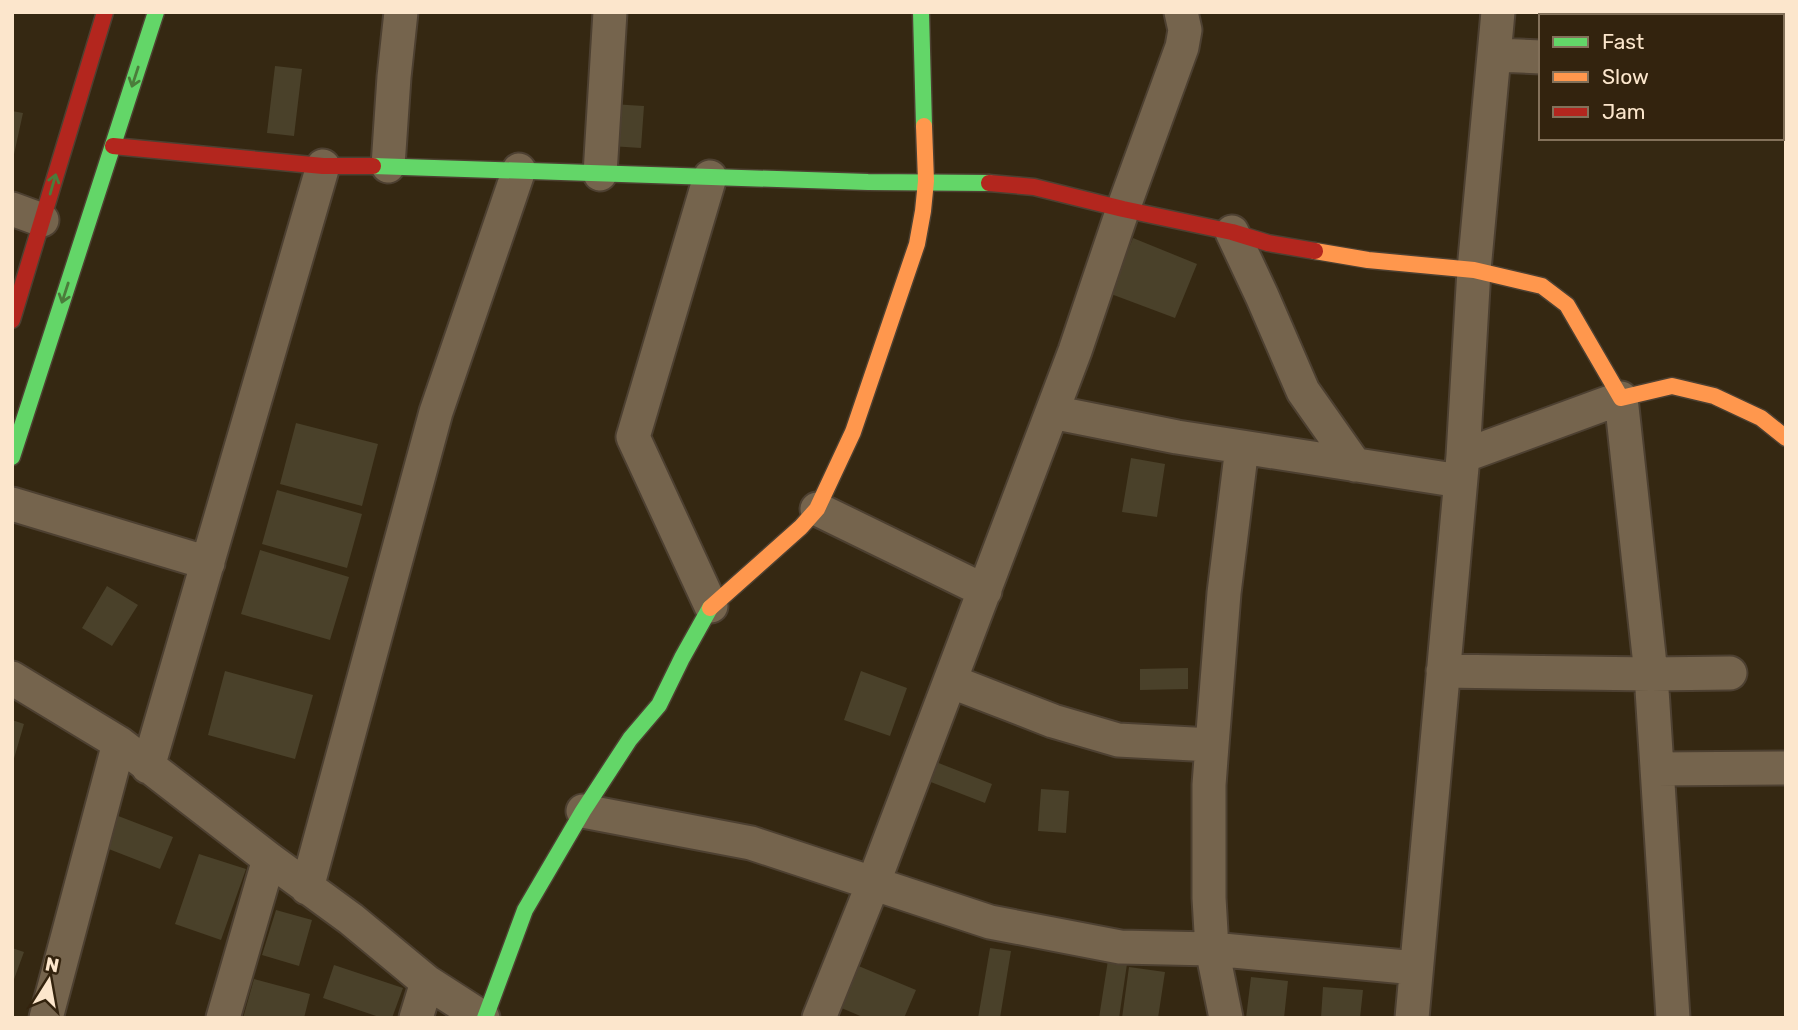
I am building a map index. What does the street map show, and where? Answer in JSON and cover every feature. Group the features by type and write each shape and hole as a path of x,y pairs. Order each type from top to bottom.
{"street":[{"path":"12,320 27,214 105,12"},
{"path":"12,457 156,12"},
{"path":"388,166 401,12"},
{"path":"600,174 610,12"},
{"path":"12,678 119,743 351,919 427,982 484,1018 525,910 583,811 630,739 659,705 711,606 782,544 817,509 853,432 917,244 923,211 926,181 920,12"},
{"path":"819,1018 873,884 1075,351 1182,47 1185,30 1181,12"},
{"path":"1412,1018 1498,12"},
{"path":"1495,55 1539,57"},
{"path":"113,145 323,166 867,182 978,182 1034,187 1232,232 1268,243 1368,260 1474,270 1542,286 1567,305 1621,398 1651,674 1673,1018"},
{"path":"148,767 323,166"},
{"path":"307,888 436,412 519,170"},
{"path":"710,177 633,438 711,606"},
{"path":"1232,232 1303,391 1356,465"},
{"path":"1052,412 1177,437 1356,465 1461,468 1621,398 1672,386 1714,396 1761,418 1786,438"},
{"path":"1226,1018 1212,949 1209,785 1224,593 1242,447"},
{"path":"12,504 208,563"},
{"path":"817,509 985,591"},
{"path":"1443,671 1730,673"},
{"path":"950,681 1053,721 1118,740 1212,745"},
{"path":"46,1018 119,743"},
{"path":"1657,769 1786,768"},
{"path":"583,811 751,843 990,922 1120,947 1212,949 1416,968"},
{"path":"223,1018 269,859"},
{"path":"416,1018 427,982"}],"building":[{"path":"275,66 302,69 294,136 267,133"},
{"path":"612,104 644,106 641,148 610,146"},
{"path":"12,111 23,113 13,159 12,159"},
{"path":"1133,238 1197,264 1175,318 1111,294"},
{"path":"296,423 378,444 362,506 280,484"},
{"path":"1131,458 1165,464 1157,517 1122,512"},
{"path":"277,490 362,514 347,568 262,544"},
{"path":"260,550 349,577 330,640 241,614"},
{"path":"107,586 138,605 112,646 82,628"},
{"path":"1188,668 1188,689 1140,690 1140,669"},
{"path":"225,671 313,695 295,759 208,735"},
{"path":"861,671 907,688 890,736 844,720"},
{"path":"12,720 24,724 13,762 12,761"},
{"path":"931,760 992,784 985,803 923,779"},
{"path":"1041,789 1069,791 1066,833 1038,831"},
{"path":"113,814 173,837 160,869 101,846"},
{"path":"199,854 246,869 221,940 175,924"},
{"path":"276,910 312,920 299,966 262,955"},
{"path":"12,948 24,952 13,982 12,982"},
{"path":"990,948 1011,951 1000,1018 978,1018"},
{"path":"1108,960 1127,964 1119,1018 1099,1018"},
{"path":"849,962 916,990 904,1018 865,1018 832,1004"},
{"path":"334,965 403,988 392,1018 382,1018 323,998"},
{"path":"1129,967 1165,972 1158,1018 1122,1018"},
{"path":"1251,977 1288,981 1284,1018 1246,1018"},
{"path":"254,979 310,994 304,1018 243,1018"},
{"path":"1323,987 1363,990 1360,1018 1321,1018"}],"traffic: fast":[{"path":"12,457 156,12"},
{"path":"921,12 924,126"},
{"path":"373,166 868,182 989,183"},
{"path":"485,1018 525,910 583,811 630,739 659,705 710,608"}],"traffic: slow":[{"path":"710,608 801,527 817,509 853,432 917,244 926,181 924,126"},
{"path":"1315,251 1368,260 1474,270 1542,286 1567,305 1621,398 1672,386 1714,396 1761,418 1786,438"}],"traffic: jam":[{"path":"12,320 105,12"},
{"path":"113,146 323,166 373,166"},
{"path":"989,183 1034,187 1232,232 1268,243 1315,251"}]}
